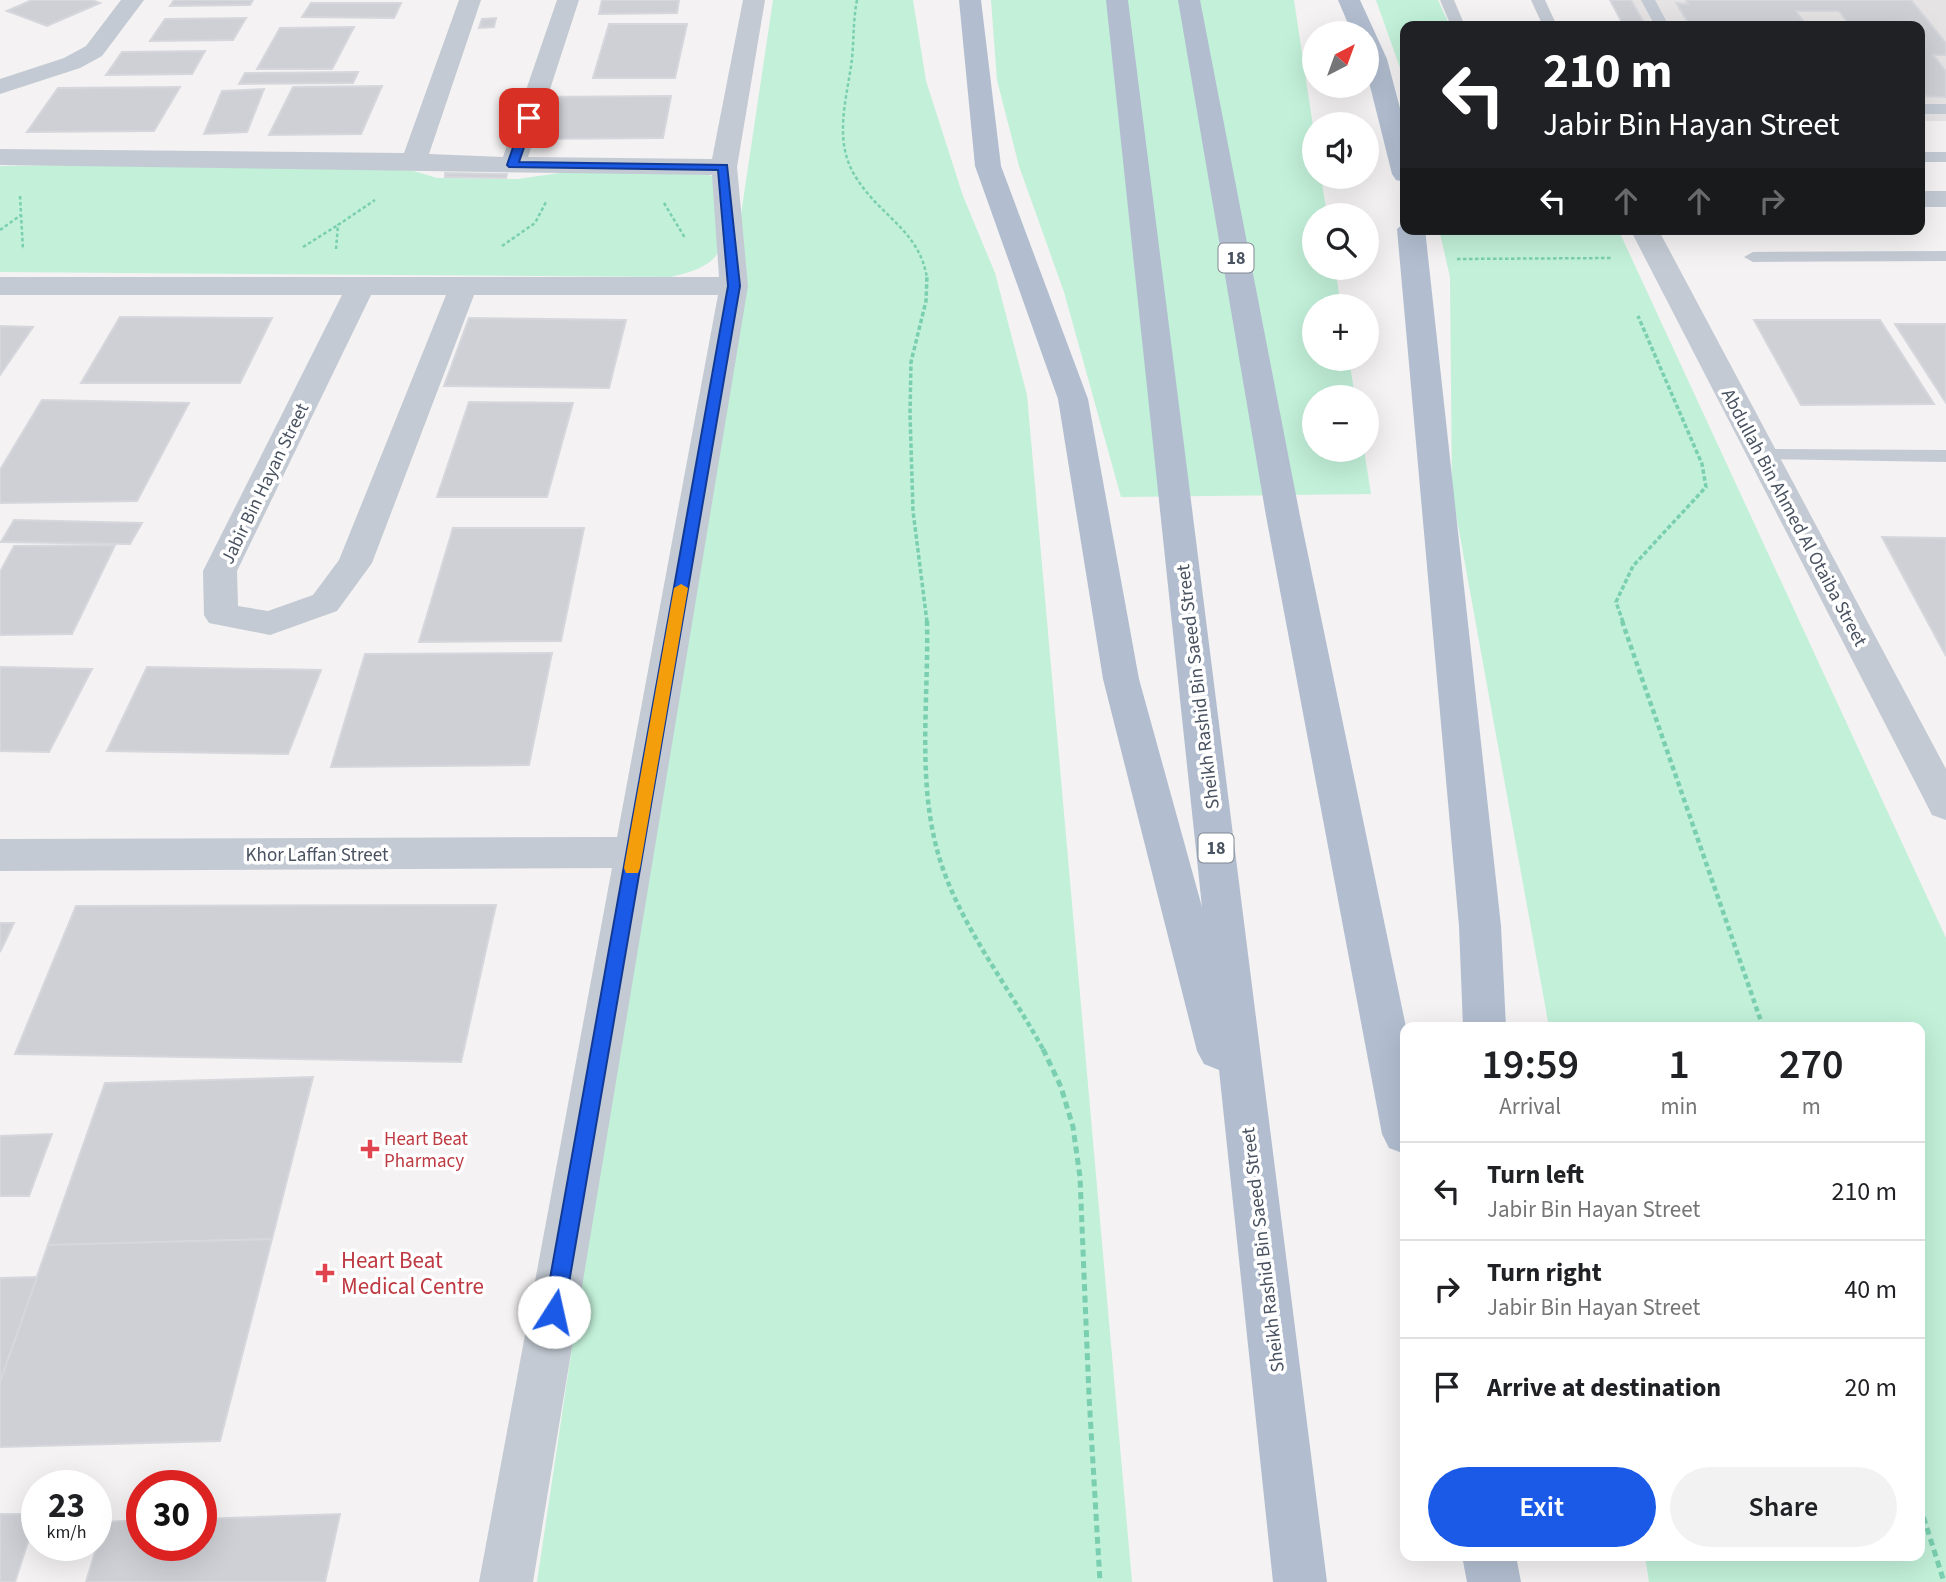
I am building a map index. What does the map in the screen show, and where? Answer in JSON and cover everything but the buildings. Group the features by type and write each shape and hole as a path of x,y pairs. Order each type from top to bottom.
{"main road":[{"path":"971,0 988,166 1073,399 1121,679 1254,1182"},
{"name":"Sheikh Rashid Bin Saeed Street","path":"1117,0 1300,1582"},
{"name":"18","path":"1189,0 1283,516 1400,1109"},
{"path":"1349,0 1359,21"},
{"path":"1379,74 1400,155"},
{"path":"1412,244 1480,926 1485,1022"},
{"path":"1490,1561 1494,1582"},
{"path":"1512,1561 1513,1582"}],"street":[{"path":"0,87 72,63 94,51 133,0"},
{"path":"414,161 470,0"},
{"path":"513,165 568,0"},
{"path":"506,1582 734,286 723,167 754,0"},
{"path":"0,157 723,167"},
{"path":"1925,199 1946,199"},
{"name":"Abdullah Bin Ahmed Al Otaiba Street","path":"1647,235 1946,805"},
{"path":"0,286 734,286"},
{"name":"Jabir Bin Hayan Street","path":"360,286 220,571 221,615 270,624 325,603 355,564 463,287"},
{"name":"Khor Laffan Street","path":"0,855 635,852"}],"lane":[{"path":"1447,0 1456,21"},
{"path":"1538,0 1548,21"},
{"path":"1647,0 1659,21"},
{"path":"1925,109 1946,109"},
{"path":"1925,157 1946,157"},
{"path":"1753,257 1946,256"},
{"path":"1763,455 1946,456"}],"path":[{"path":"857,0 852,22 853,51 844,147 849,165 866,193 919,245 928,281 923,311 910,353 909,438 915,532 928,628 925,724 932,828 947,883 981,948 1026,1015 1050,1062 1073,1126 1083,1216 1089,1404 1100,1582"},
{"path":"493,251 522,234 546,207 547,194 524,179 513,165"},
{"path":"20,193 23,258"},
{"path":"303,247 382,196"},
{"path":"663,201 688,243"},
{"path":"0,230 21,215"},
{"path":"336,250 338,225"},
{"path":"1412,244 1659,258"},
{"path":"1635,310 1702,464 1706,487 1633,566 1616,601 1761,1022"},
{"path":"1925,1522 1944,1582"}],"shaded area":[{"path":"1610,0 1946,0 1946,121 1925,121 1925,21 1621,21"}],"green space":[{"path":"773,0 913,0 926,81 963,196 995,273 1027,395 1132,1582 537,1582"},
{"path":"991,0 1294,0 1302,53 1302,98 1309,98 1311,112 1302,112 1302,189 1323,189 1325,203 1302,203 1302,280 1337,280 1339,294 1302,294 1302,371 1351,371 1353,385 1302,385 1302,462 1366,462 1371,494 1121,497 1064,292 1019,166 997,80"},
{"path":"1376,0 1438,0 1448,21 1400,21 1400,68"},
{"path":"0,166 407,169 437,178 518,179 581,170 707,174 720,180 723,232 716,255 707,264 670,277 0,272"},
{"path":"1440,235 1621,235 1946,938 1946,1582 1649,1582 1646,1561 1925,1561 1925,1022 1548,1022 1452,492 1450,277"}],"slow traffic":[{"path":"632,868 681,588"}],"place":[{"name":"Heart Beat Pharmacy","path":"370,1149"},
{"name":"Heart Beat Medical Centre","path":"325,1273"}],"route":[{"path":"529,118 513,165 723,167 734,286 554,1312"}]}
